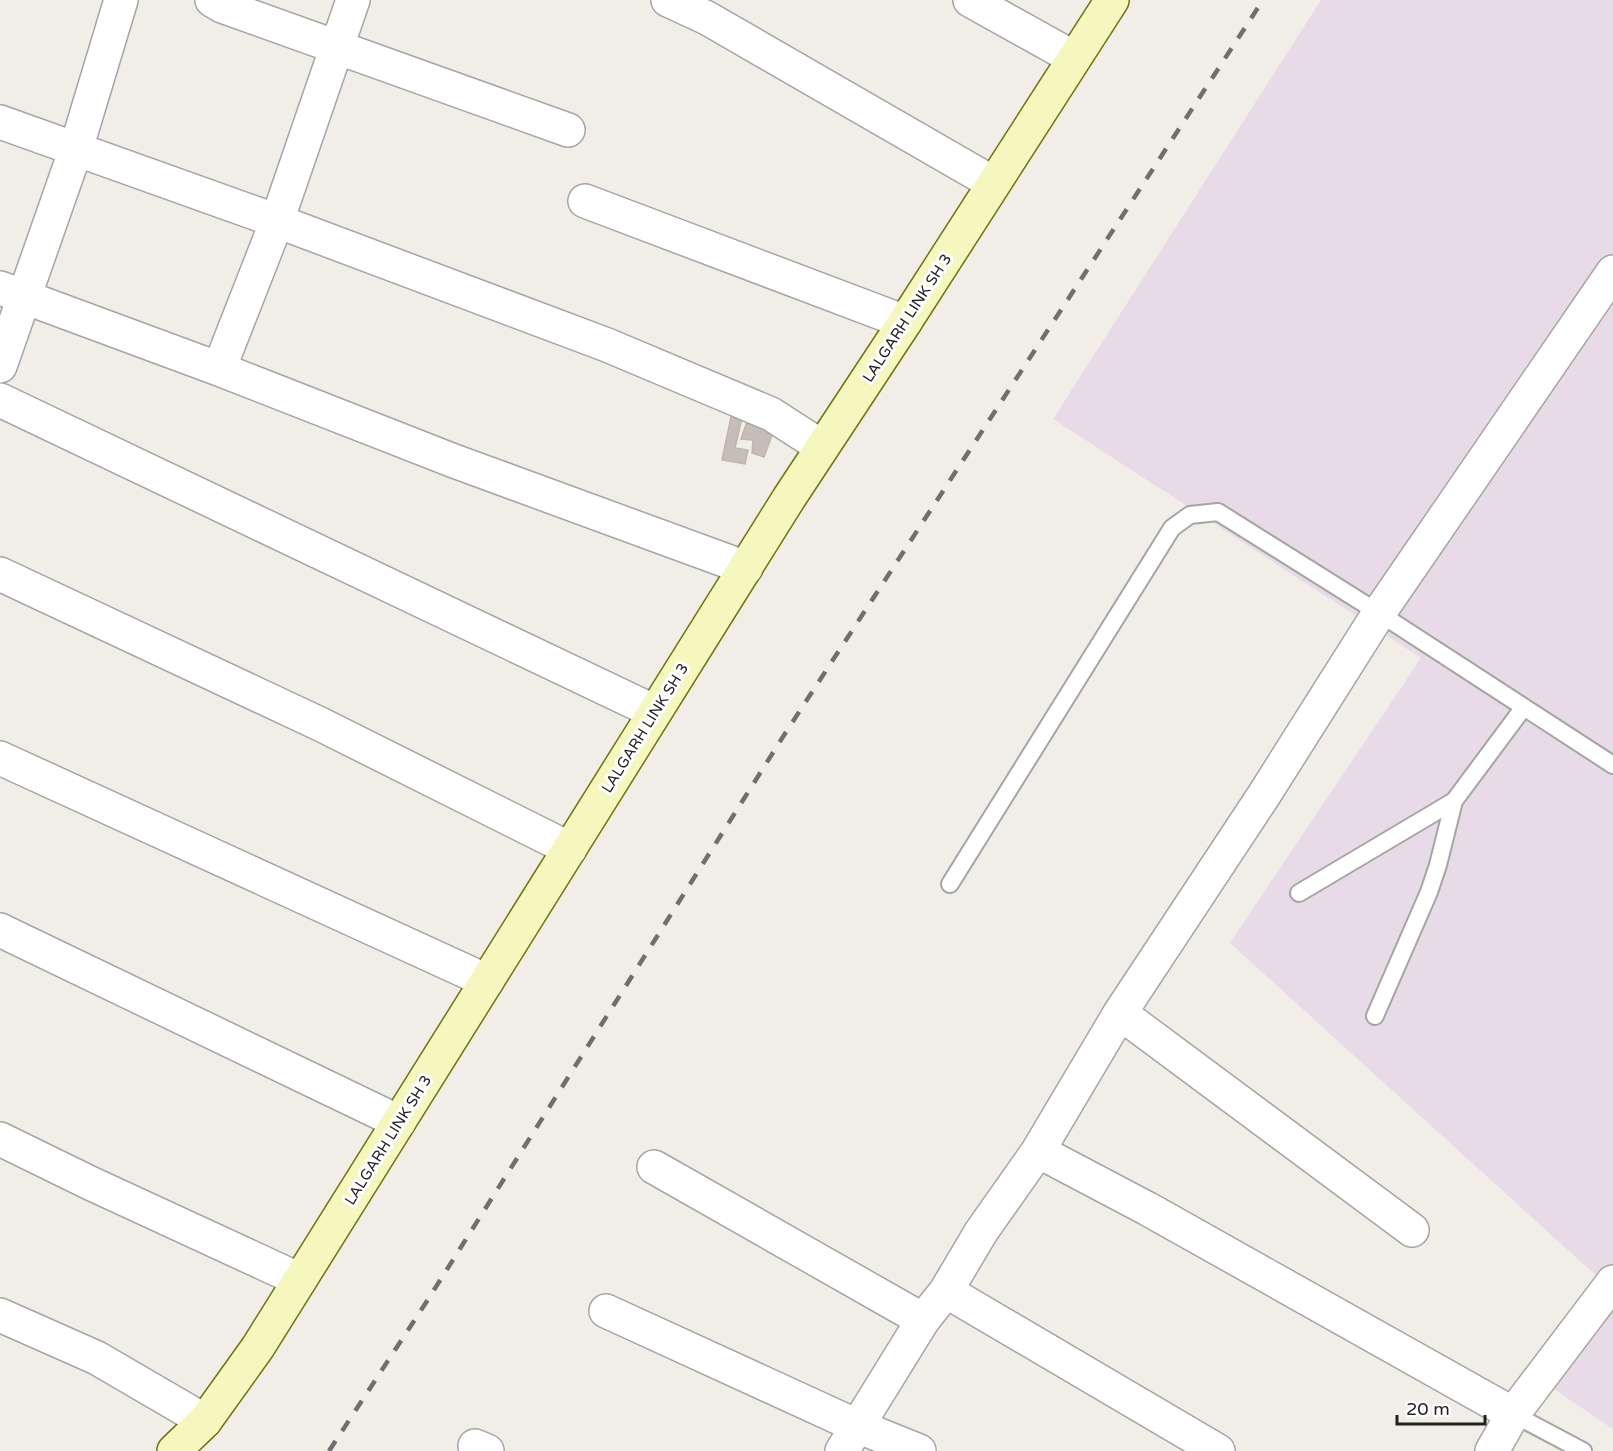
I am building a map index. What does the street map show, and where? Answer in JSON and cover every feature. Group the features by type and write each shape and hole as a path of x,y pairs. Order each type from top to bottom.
{"street":[{"path":"0,366 13,292 76,149 121,0"},
{"path":"212,0 222,6 568,130"},
{"path":"219,369 277,222 353,0"},
{"path":"668,0 707,18 993,183"},
{"path":"970,0 1074,58"},
{"name":"LALGARH LINK SH 3","path":"174,1451 205,1421 258,1347 822,447 1112,0"},
{"path":"0,122 607,345 771,414 822,447"},
{"path":"585,201 905,322"},
{"path":"849,1438 923,1320 946,1291 981,1232 1038,1152 1120,1013 1264,795 1379,613 1613,272"},
{"path":"13,292 219,369 454,461 746,568"},
{"path":"0,400 655,712"},
{"path":"0,574 320,724 570,849"},
{"path":"0,758 487,981"},
{"path":"0,930 399,1122"},
{"path":"1120,1013 1412,1230"},
{"path":"0,1139 300,1280"},
{"path":"1038,1152 1148,1209 1513,1414"},
{"path":"654,1167 923,1320"},
{"path":"1492,1451 1513,1414 1613,1282"},
{"path":"946,1291 1218,1451"},
{"path":"606,1311 849,1438 919,1451"},
{"path":"0,1315 97,1358 205,1421"}],"lane":[{"path":"950,884 1172,528 1190,515 1218,512 1613,765"},
{"path":"1299,893 1454,801 1524,707"},
{"path":"1375,1016 1429,892 1454,801"},
{"path":"1513,1414 1582,1451"}],"shaded area":[{"path":"1321,0 1613,0 1613,1291 1230,943 1421,658 1053,419"},
{"path":"1613,1294 1613,1429 1542,1381"}],"building":[{"path":"733,407 744,409 735,448 748,450 745,464 722,460"},
{"path":"751,410 778,419 764,457 752,453 753,440 741,439"}],"railway":[{"path":"329,1451 427,1301 786,732 1263,0"}]}
